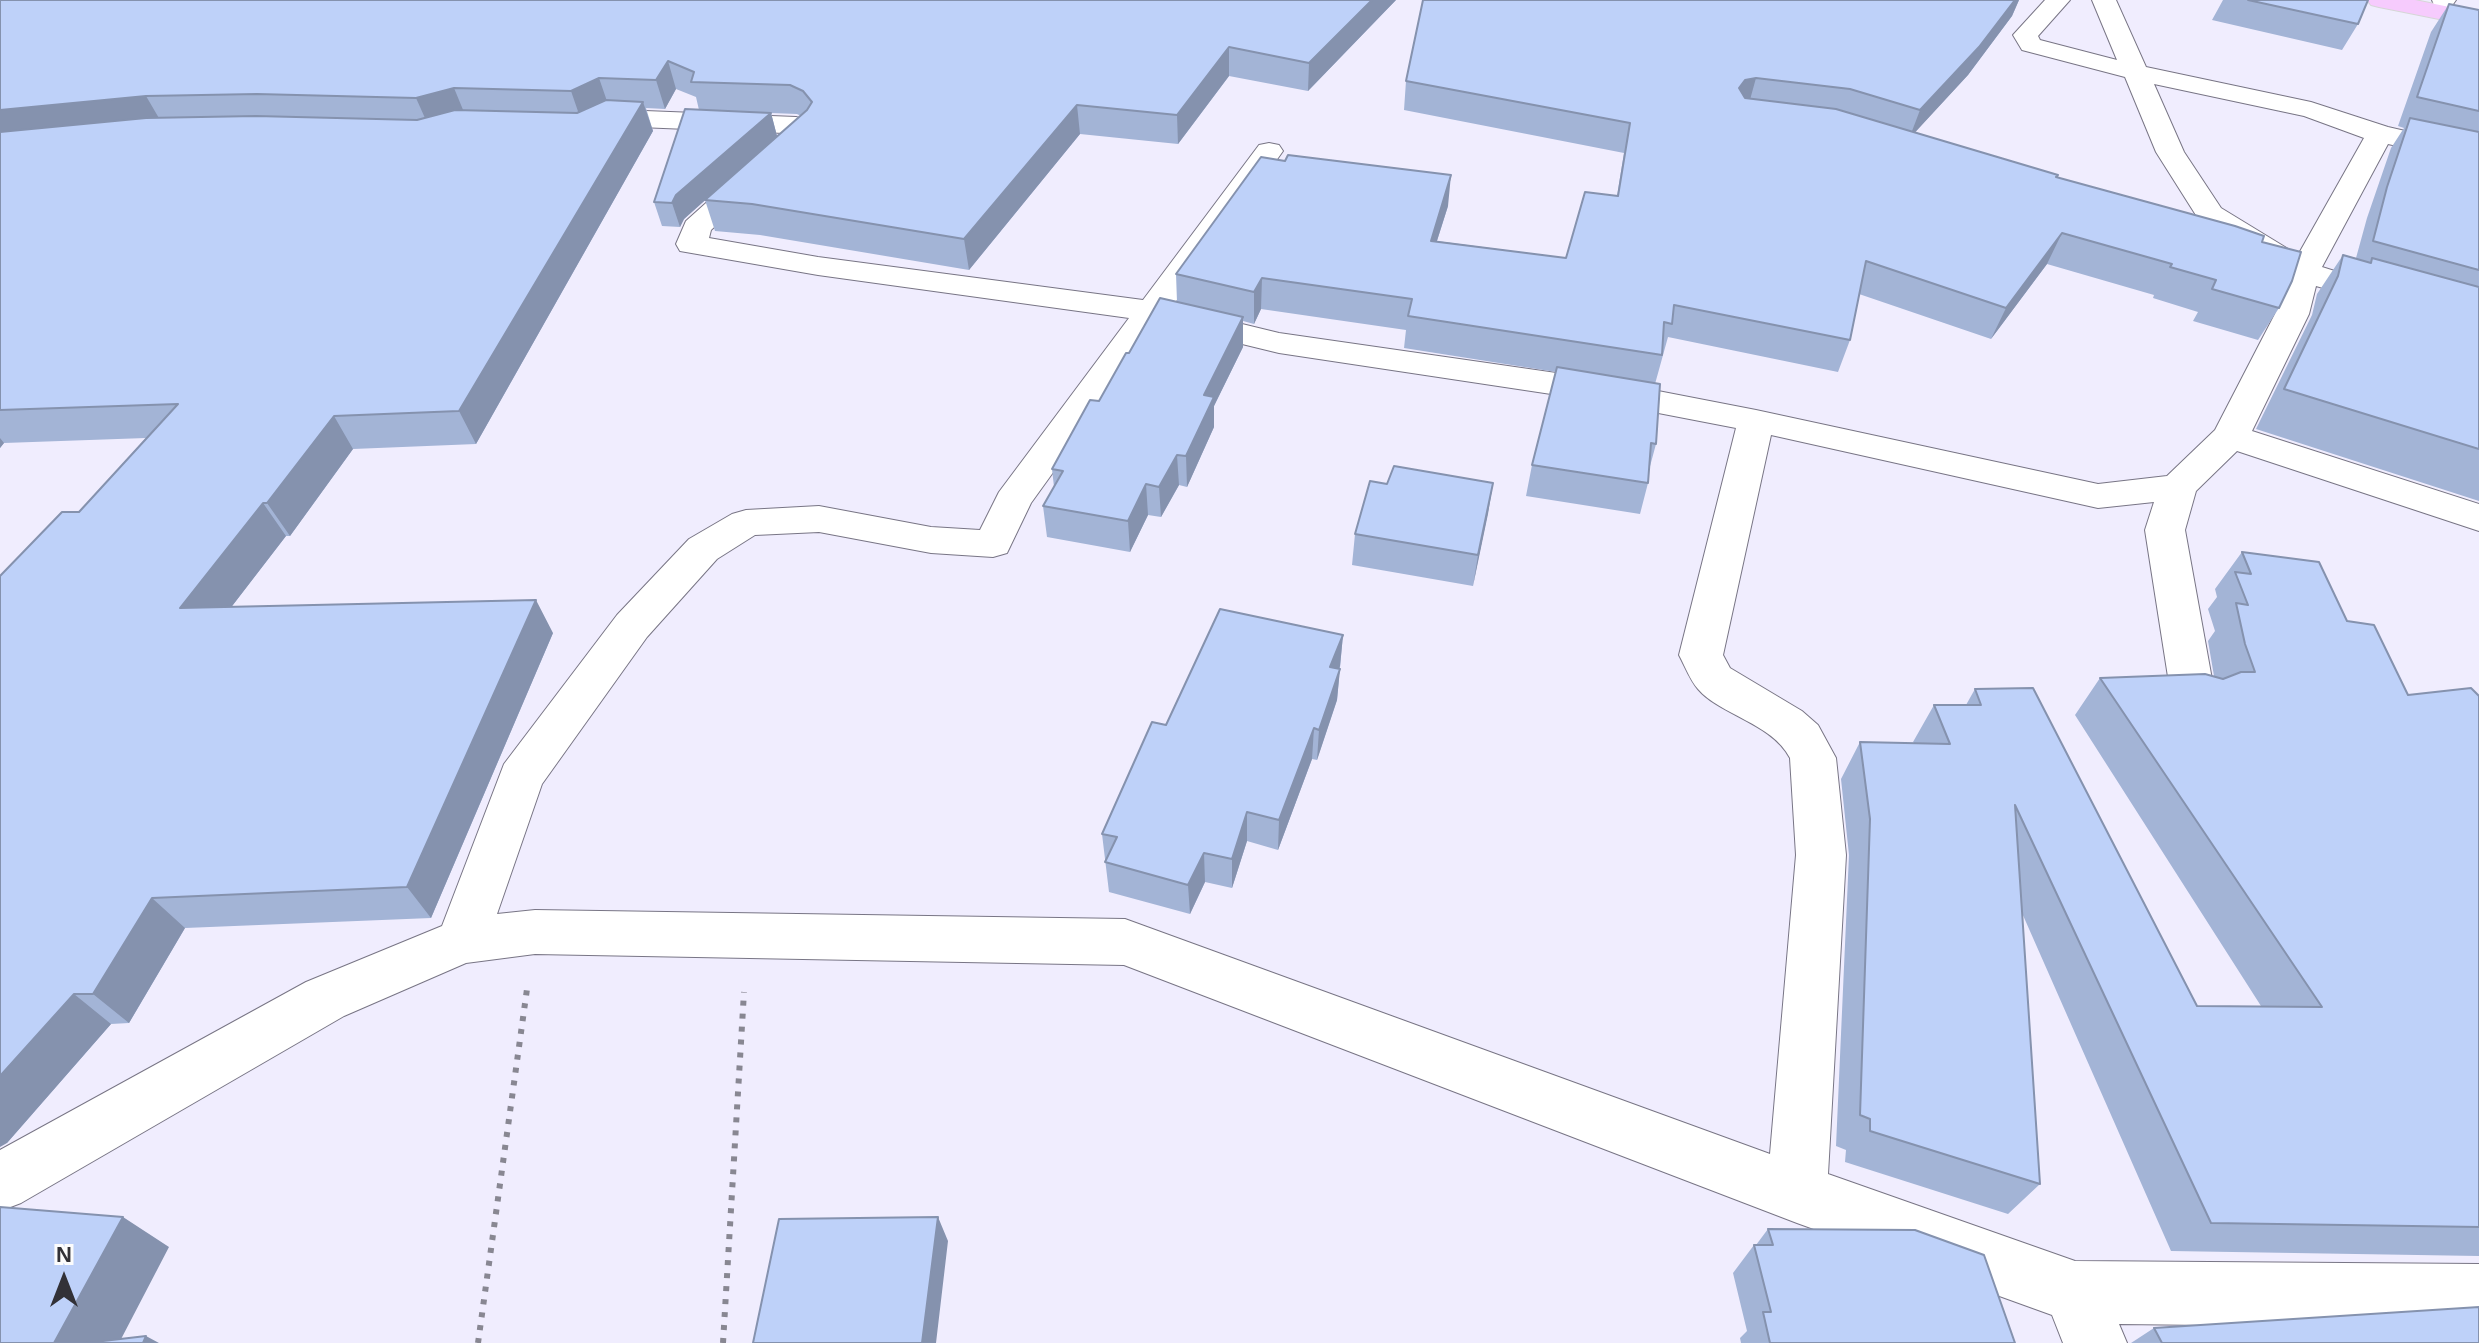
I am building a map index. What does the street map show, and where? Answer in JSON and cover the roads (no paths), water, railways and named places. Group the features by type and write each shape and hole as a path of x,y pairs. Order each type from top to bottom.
{"main road":[{"path":"2379,0 2479,20"},
{"path":"2440,1 2479,9"}],"street":[{"path":"2058,0 2025,35 2031,45 2134,72 2311,110 2380,134 2479,156"},
{"path":"2104,0 2170,152 2210,214 2304,272 2362,289"},
{"path":"572,130 588,131 609,118 796,125 802,131 697,227 691,244 818,266 1149,311 1279,343 1576,387 1756,421 2098,496 2178,487"},
{"path":"2193,696 2165,530 2178,487 2231,436 2292,314 2304,272 2380,134"},
{"path":"462,941 521,777 632,626 703,549 746,523 819,519 931,540 993,544 1013,501 1269,151"},
{"path":"2171,212 2210,214"},
{"path":"1756,421 1701,655 1714,679 1786,723 1802,737 1813,758 1821,855 1797,1193"},
{"path":"2231,436 2479,518"},
{"path":"0,1182 325,999 462,941 535,932 1125,942 1797,1193 2085,1318 2479,1296"}]}
